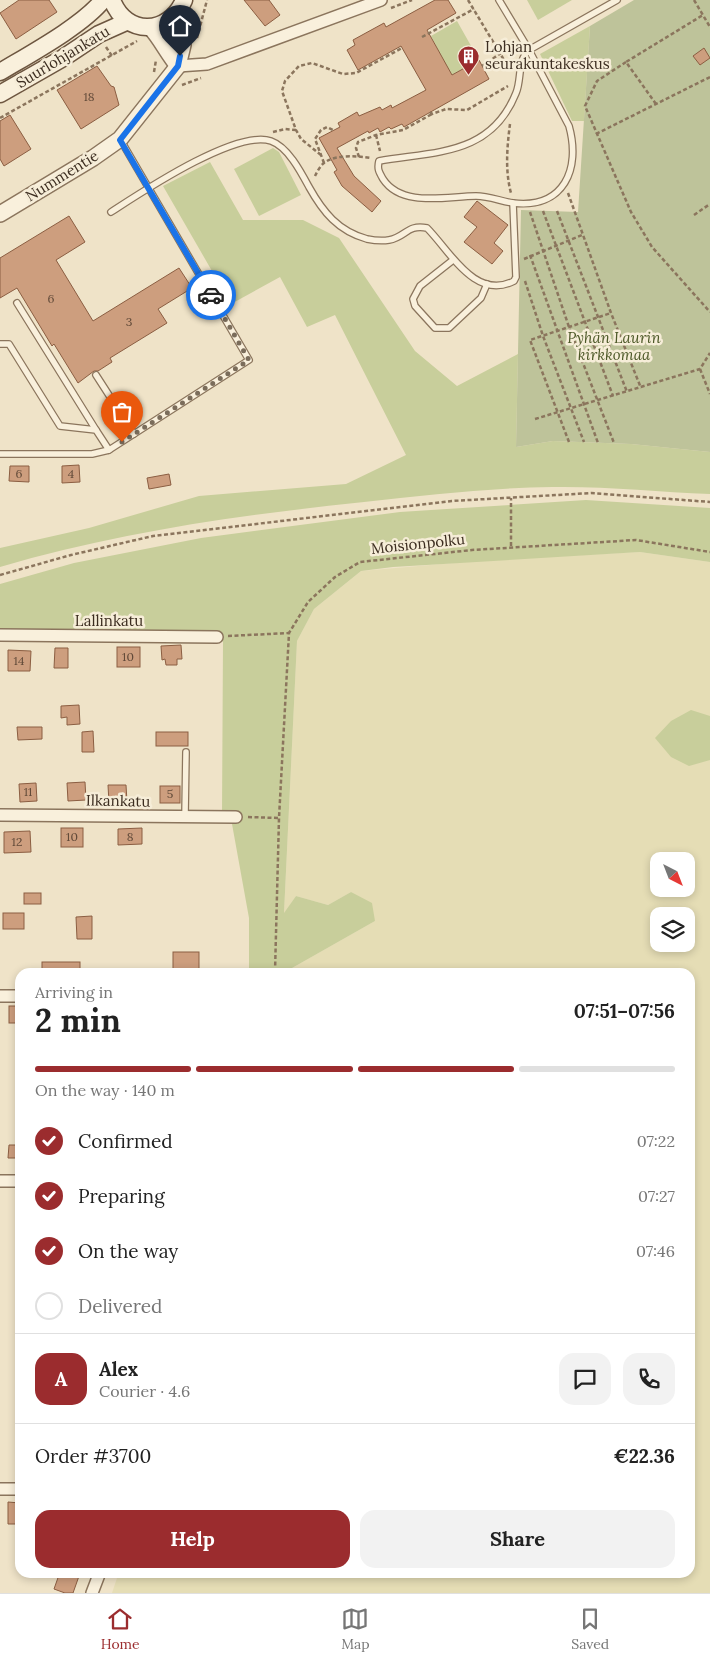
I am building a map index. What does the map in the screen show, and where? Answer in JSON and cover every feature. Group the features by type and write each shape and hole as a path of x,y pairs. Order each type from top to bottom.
{"main road":[{"name":"Suurlohjankatu","path":"0,72 53,39 97,8 103,0"},
{"path":"112,0 126,22 139,27 146,33 174,15 184,0"},
{"name":"Suurlohjankatu","path":"0,94 64,58 99,34 126,22"}],"street":[{"path":"146,33 161,39 167,52 178,66 207,64 381,0"},
{"name":"Nummentie","path":"0,214 120,140 178,66 183,45 174,15"},
{"name":"Lallinkatu","path":"0,635 218,637"},
{"name":"Ilkankatu","path":"0,815 236,817"},
{"path":"0,996 15,996"},
{"path":"0,1181 15,1181"},
{"path":"0,1489 15,1489"},
{"path":"92,1593 98,1578"}],"lane":[{"path":"499,0 529,50 571,132 573,139 571,169 566,185 557,194 546,199 513,203 495,197 433,198 411,196 394,190 385,182 378,171 379,161 442,152 473,142 498,122 510,108 519,81 521,59 529,50 617,0"},
{"path":"111,212 148,189 215,153 247,141 264,139 281,147 308,186 318,205 335,222 350,232 367,239 390,240 417,226 428,228 465,273 487,284 498,287 514,281 516,277 513,203"},
{"path":"0,454 92,454 109,450 249,360 120,140"},
{"path":"453,260 420,286 413,299 415,306 435,328 448,328 481,298 487,284"},
{"path":"17,303 109,450"},
{"path":"0,344 8,344 60,426 96,430"},
{"path":"96,375 134,434"},
{"path":"185,816 186,752"}],"path":[{"path":"196,39 207,0"},
{"path":"359,157 356,148 358,142 376,135 403,130 431,113 446,109 467,110 519,81 468,0"},
{"path":"694,0 710,27"},
{"path":"422,37 474,9"},
{"path":"703,15 597,81 584,106 631,212 652,247 710,312"},
{"path":"0,118 146,33"},
{"path":"321,154 301,139 296,130 282,91 285,81 299,66 312,63 342,74 356,73 402,48"},
{"path":"482,66 501,53"},
{"path":"153,74 156,57"},
{"path":"626,62 656,104"},
{"path":"596,134 710,77"},
{"path":"510,108 508,183 513,203"},
{"path":"324,163 315,139 321,130 327,127 333,130"},
{"path":"264,139 274,131 296,130"},
{"path":"308,186 324,163 342,157 359,157 379,161 381,154 376,135"},
{"path":"566,185 582,235 641,388"},
{"path":"694,215 710,204"},
{"path":"529,210 569,327 614,443"},
{"path":"542,211 613,396"},
{"path":"557,211 626,392"},
{"path":"519,262 530,255 582,235"},
{"path":"530,255 598,443"},
{"path":"525,280 542,336 584,442"},
{"path":"569,442 530,340 611,313"},
{"path":"535,419 700,370 710,355"},
{"path":"700,370 710,394"},
{"path":"0,575 71,555 153,536 452,501 591,493 710,502"},
{"path":"510,547 511,498"},
{"name":"Moisionpolku","path":"275,968 279,818 289,633 308,602 335,577 360,562 510,547 636,540 710,552"},
{"path":"218,637 289,633"},
{"path":"236,817 279,818"}],"shaded area":[{"path":"640,552 710,562 710,1593 112,1593 117,1578 695,1578 695,968 292,968 375,921 351,892 328,905 296,896 284,914 297,641 314,609 361,571 488,560"}],"green space":[{"path":"527,0 572,0 538,20"},
{"name":"Pyhän Laurin kirkkomaa","path":"634,0 710,0 710,452 631,444 553,441 516,447 521,210 578,212 590,26"},
{"path":"457,21 479,60 448,77 449,71 431,36"},
{"path":"590,26 584,121 572,121 540,54"},
{"path":"273,148 279,152 301,195 259,216 234,169"},
{"path":"210,162 243,220 303,220 339,238 415,351 457,386 518,354 516,447 553,441 631,444 710,452 710,494 611,488 552,487 481,490 411,497 272,513 181,526 90,544 0,567 0,548 89,528 199,496 346,484 406,455 335,315 307,327 280,277 231,304 163,186"},
{"path":"586,500 710,508 710,562 640,552 393,567 361,571 314,609 297,641 284,913 296,896 328,905 351,892 372,903 375,921 292,968 249,968 249,918 232,824 222,813 223,642 215,631 0,629 0,584 74,563 201,538 400,512"},
{"path":"691,710 710,716 710,760 689,766 671,757 655,738 671,721"}],"building":[{"path":"19,0 49,0 57,12 16,39 0,13"},
{"path":"244,0 269,0 280,15 265,26"},
{"name":"Lohjan seurakuntakeskus","path":"435,0 448,0 456,13 427,30 452,75 479,60 489,79 404,127 402,124 391,129 389,127 380,132 378,128 369,133 368,131 337,148 354,176 381,201 372,212 342,186 334,172 337,170 319,138 340,127 338,123 357,112 359,116 380,107 382,110 391,105 392,108 426,90 401,46 358,70 347,50 355,45 353,40 384,23 386,27"},
{"path":"704,48 710,58 700,65 693,56"},
{"path":"97,66 111,86 114,87 119,105 81,129 57,90"},
{"path":"10,115 31,149 4,166 0,159 0,121"},
{"path":"477,201 508,225 494,243 503,251 492,264 464,242 477,227 464,217"},
{"path":"69,216 85,242 56,260 93,321 179,268 192,288 158,309 167,323 110,358 112,362 98,371 94,371 78,383 54,344 52,346 17,288 0,298 0,258"},
{"path":"79,465 80,482 62,483 62,466"},
{"path":"10,466 29,466 29,482 9,481"},
{"path":"169,474 171,485 149,489 147,478"},
{"path":"181,645 182,659 177,659 177,665 166,665 165,659 162,660 161,646"},
{"path":"117,647 140,647 140,667 117,667"},
{"path":"55,648 68,648 68,668 54,668"},
{"path":"8,650 31,651 30,671 8,671"},
{"path":"79,705 80,724 67,725 67,717 61,718 61,706"},
{"path":"17,727 42,727 42,739 18,740"},
{"path":"93,731 94,752 82,752 82,732"},
{"path":"156,732 188,732 188,746 156,746"},
{"path":"85,782 86,800 68,801 67,783"},
{"path":"36,783 37,801 20,802 19,784"},
{"path":"108,785 126,785 127,802 109,803"},
{"path":"160,786 180,786 180,803 160,803"},
{"path":"61,828 83,828 83,847 61,847"},
{"path":"142,828 142,844 118,845 118,829"},
{"path":"30,831 31,852 4,853 4,832"},
{"path":"24,893 41,893 41,904 24,904"},
{"path":"3,913 24,913 24,929 3,929"},
{"path":"92,916 92,939 77,939 76,917"},
{"path":"173,952 199,952 199,968 173,968"},
{"path":"42,962 80,962 80,968 42,968"},
{"path":"9,1006 15,1006 15,1023 9,1023"},
{"path":"9,1145 15,1145 15,1158 8,1158"},
{"path":"8,1502 15,1503 15,1524 8,1524"},
{"path":"58,1578 78,1578 73,1593 65,1593 54,1589"}],"way so far":[{"path":"122,442 249,360 211,295"}],"place":[{"name":"Lohjan seurakuntakeskus","path":"469,75"}],"route":[{"path":"180,56 178,66 120,140 211,295"}]}
